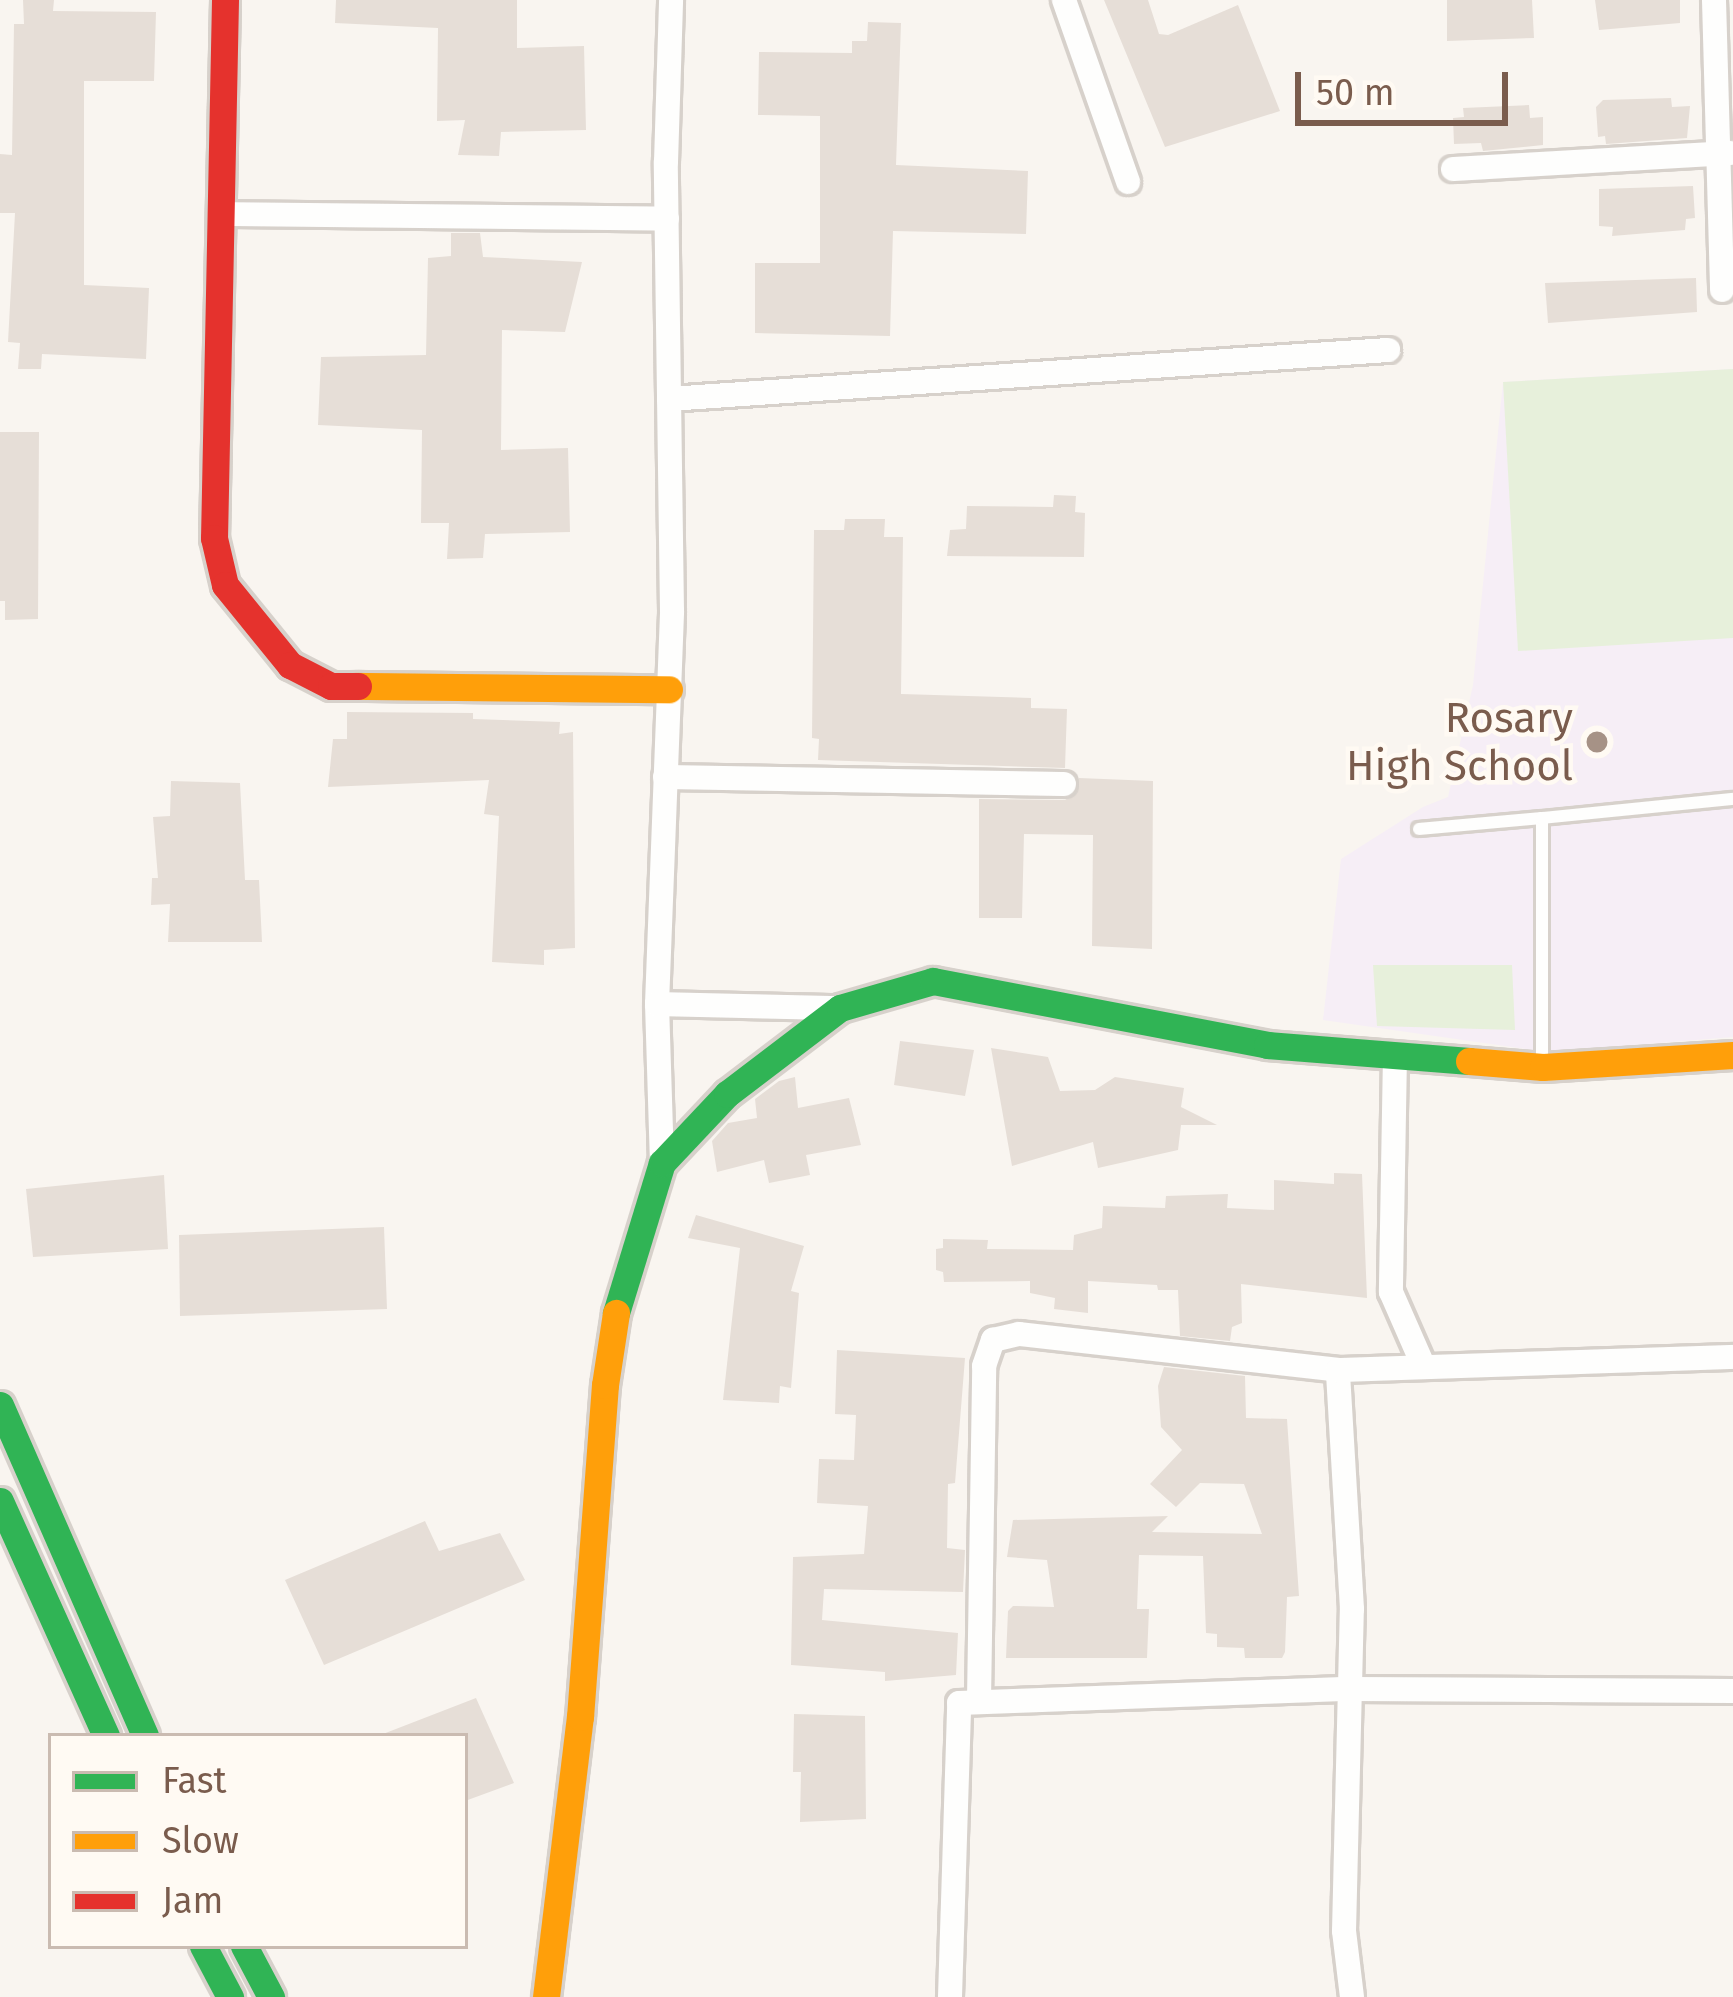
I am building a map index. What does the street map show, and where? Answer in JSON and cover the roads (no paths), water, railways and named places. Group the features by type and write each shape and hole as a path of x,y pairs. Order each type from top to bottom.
{"street":[{"path":"224,0 214,538 225,585 290,665 331,686 374,690 669,689"},
{"path":"546,1997 580,1717 605,1385 619,1289 662,1163 657,1004 669,689 670,0"},
{"path":"1064,0 1128,182"},
{"path":"1714,0 1726,153 1722,290"},
{"path":"1454,169 1726,153"},
{"path":"220,214 667,219"},
{"path":"669,399 1388,350"},
{"path":"665,777 1064,784"},
{"path":"657,1004 840,1008 933,981 1267,1045 1543,1067 1733,1055"},
{"path":"662,1163 727,1094 840,1008"},
{"path":"1395,1055 1391,1292 1424,1367"},
{"path":"979,1700 984,1366 993,1340 1018,1334 1338,1370 1733,1357"},
{"path":"1338,1370 1352,1609 1344,1930 1352,1997"},
{"path":"0,1405 144,1733"},
{"path":"0,1501 105,1733"},
{"path":"950,1997 959,1703 1350,1689 1733,1690"},
{"path":"205,1949 230,1997"},
{"path":"246,1949 271,1997"}],"lane":[{"path":"1419,829 1733,799"},
{"path":"1542,818 1543,1067"}],"place":[{"name":"Rosary High School","path":"1597,742"}]}
